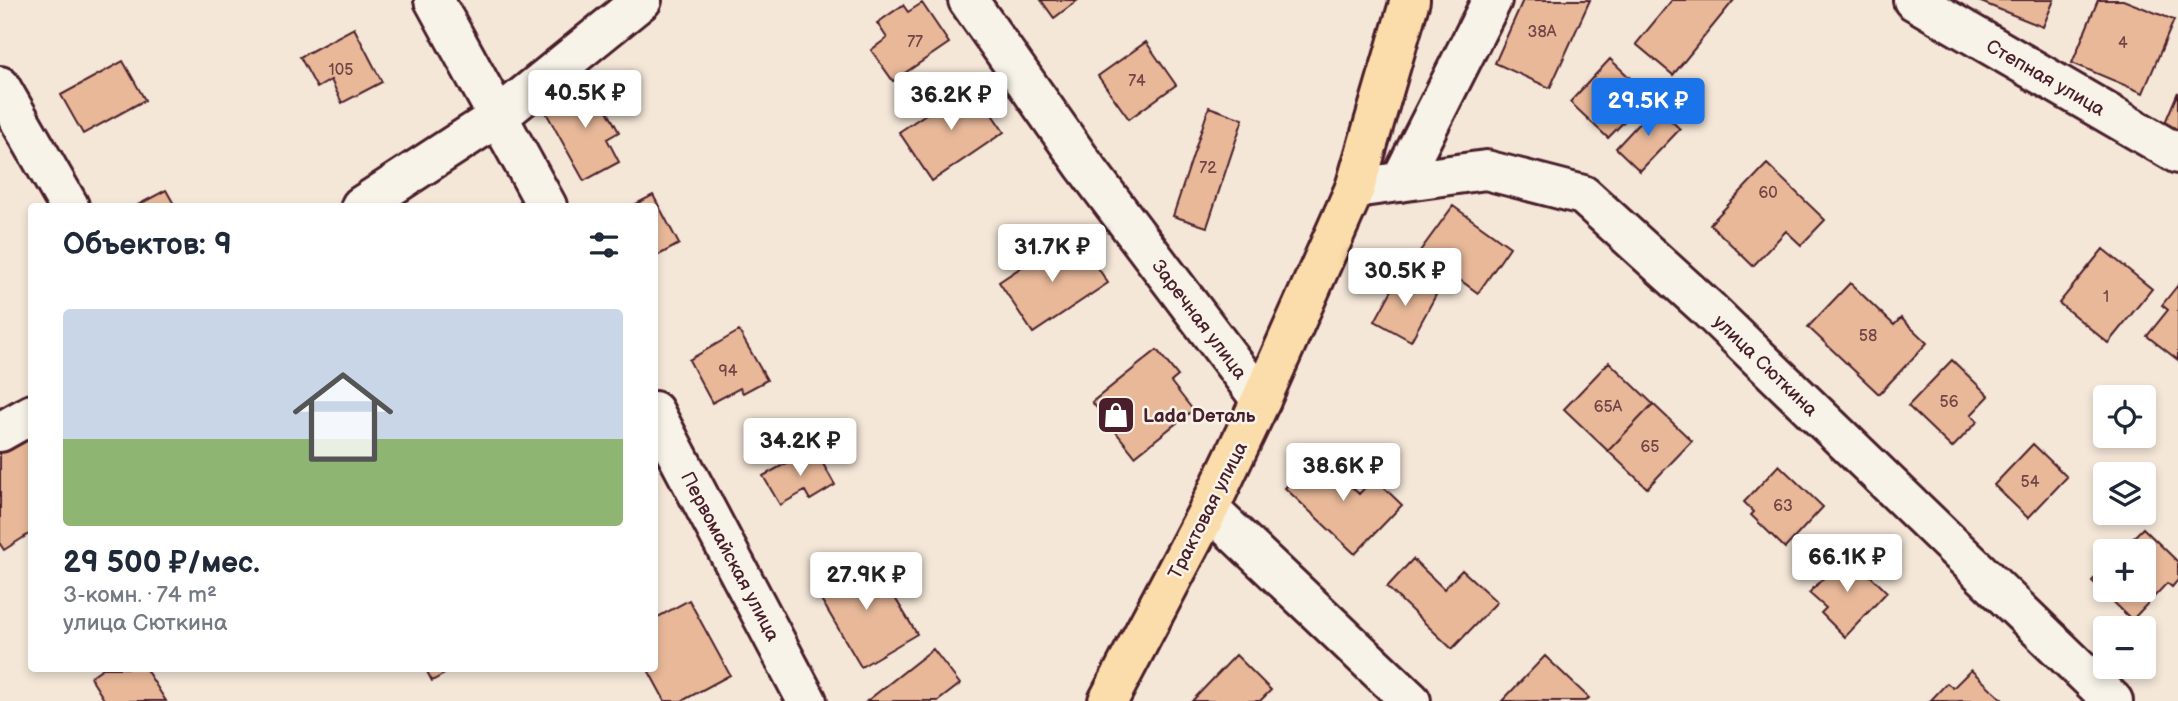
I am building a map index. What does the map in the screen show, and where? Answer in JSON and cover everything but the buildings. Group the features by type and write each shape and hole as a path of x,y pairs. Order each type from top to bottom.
{"main road":[{"name":"Трактовая улица","path":"1108,701 1209,509 1261,400 1354,188 1410,0"}],"street":[{"path":"434,0 545,203"},
{"path":"366,203 499,116 642,0"},
{"name":"Заречная улица","path":"968,0 1084,165 1261,400"},
{"path":"1400,182 1492,0"},
{"name":"Степная улица","path":"1913,0 2178,154"},
{"path":"0,86 67,203"},
{"name":"улица Сюткина","path":"1354,188 1486,170 1583,195 1704,306 2113,701"},
{"path":"0,432 28,416"},
{"name":"Первомайская улица","path":"658,419 807,701"},
{"path":"1209,509 1411,701"}],"place":[{"name":"Lada Dеталь","path":"1116,415"}]}
